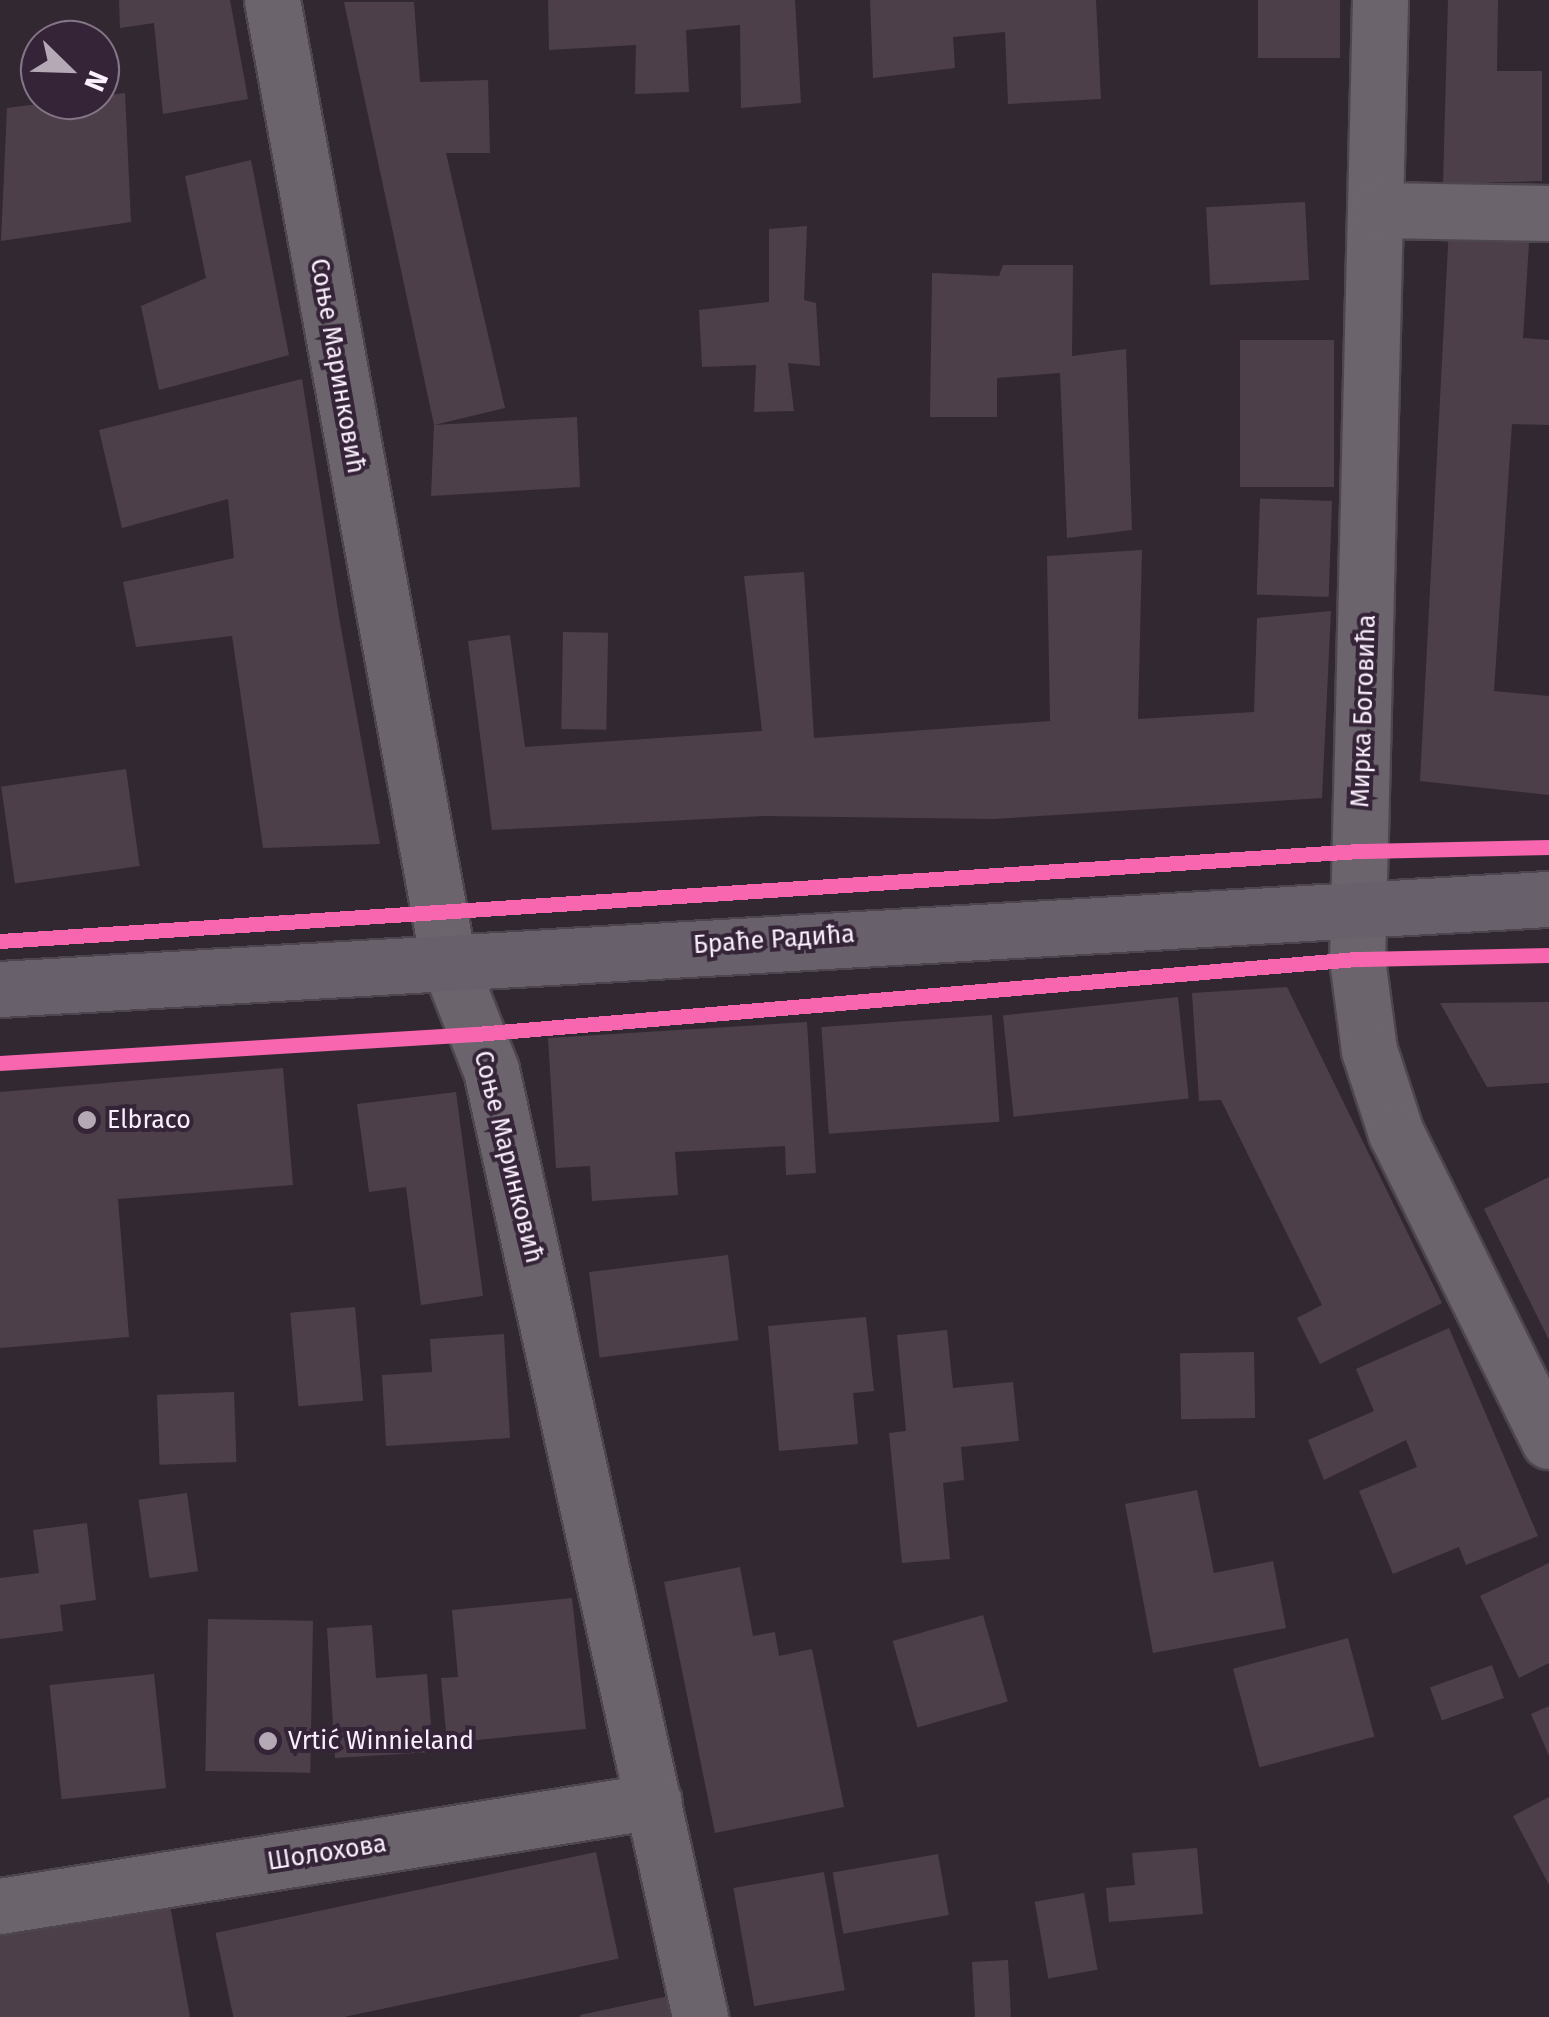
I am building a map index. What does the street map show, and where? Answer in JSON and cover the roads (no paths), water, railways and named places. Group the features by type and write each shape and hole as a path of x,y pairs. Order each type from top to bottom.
{"street":[{"name":"Соње Маринковић","path":"272,0 448,961 491,1070 700,2017"},
{"name":"Мирка Боговића","path":"1380,0 1380,210 1358,904 1369,1050 1396,1134 1549,1441"},
{"path":"1380,210 1549,213"},
{"name":"Браће Радића","path":"0,989 1358,904 1549,899"},
{"name":"Шолохова","path":"0,1906 654,1801"}],"place":[{"name":"Elbraco","path":"87,1120"},
{"name":"Vrtić Winnieland","path":"268,1741"}]}
